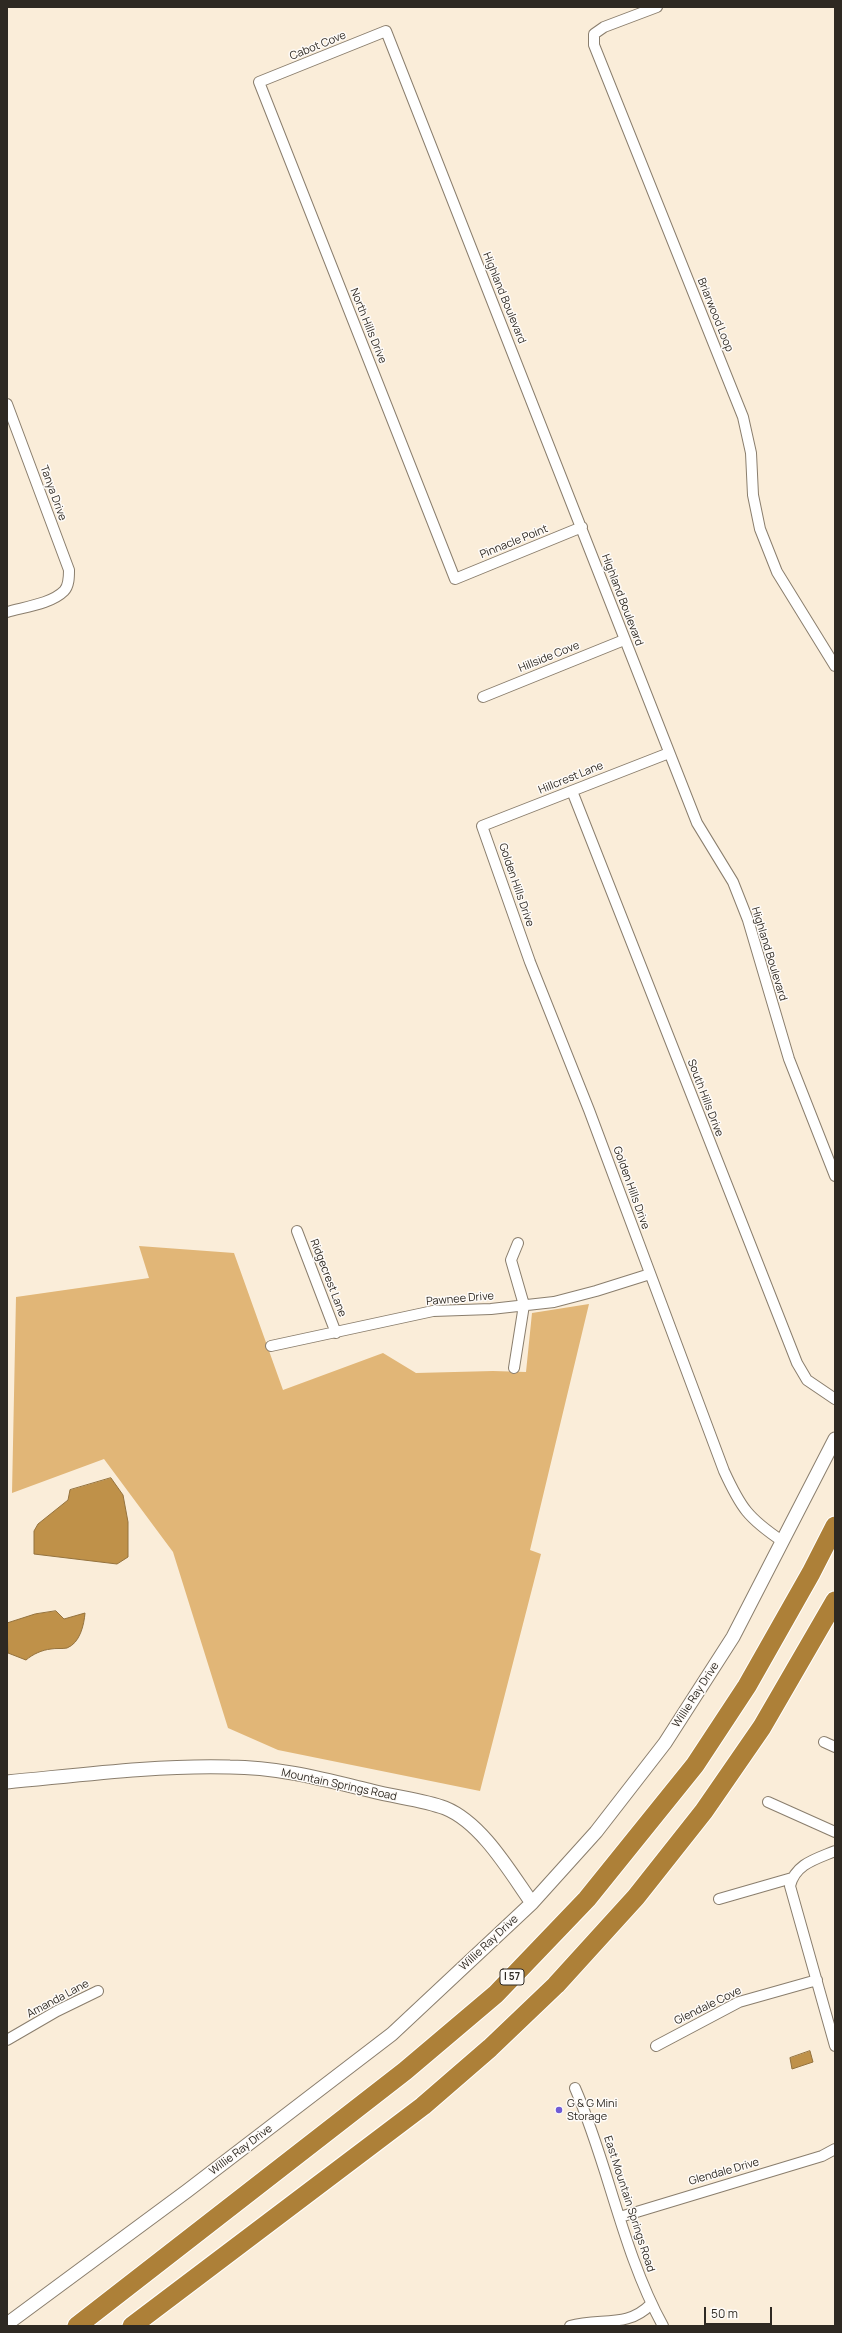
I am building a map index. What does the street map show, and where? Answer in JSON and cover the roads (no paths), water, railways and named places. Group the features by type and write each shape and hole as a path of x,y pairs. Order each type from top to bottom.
{"highway":[{"name":"I 57","path":"77,2326 405,2071 496,1994 581,1904 695,1765 747,1686 811,1574 835,1526"},
{"path":"132,2326 423,2106 490,2048 556,1985 636,1897 704,1811 762,1727 835,1600"}],"street":[{"name":"Briarwood Loop","path":"657,7 604,27 594,34 594,45 743,417 751,453 754,495 760,529 777,572 835,666"},
{"name":"Cabot Cove","path":"259,82 386,31"},
{"name":"Highland Boulevard","path":"386,31 697,823 733,882 748,920 789,1059 835,1176"},
{"name":"North Hills Drive","path":"259,82 455,579"},
{"name":"Tanya Drive","path":"7,404 69,570 69,580 64,590 51,599 7,612"},
{"name":"Pinnacle Point","path":"455,579 582,527"},
{"name":"Hillside Cove","path":"483,697 624,640"},
{"name":"Hillcrest Lane","path":"482,826 669,753"},
{"name":"South Hills Drive","path":"572,791 797,1363 807,1380 835,1399"},
{"name":"Golden Hills Drive","path":"482,826 530,962 589,1110 711,1440 740,1504 758,1524 782,1541"},
{"name":"Ridgecrest Lane","path":"297,1231 336,1332"},
{"path":"514,1368 524,1305 511,1260 518,1243"},
{"name":"Pawnee Drive","path":"271,1346 433,1312 554,1302 650,1274"},
{"name":"Willie Ray Drive","path":"7,2324 187,2191 392,2034 532,1903 596,1832 665,1743 733,1637 835,1439"},
{"path":"824,1742 835,1747"},
{"name":"Mountain Springs Road","path":"7,1782 151,1768 231,1767 294,1774 360,1788 446,1808 463,1820 495,1850 532,1903"},
{"path":"768,1802 835,1832"},
{"path":"719,1899 792,1878 803,1865 835,1851"},
{"path":"792,1878 791,1895 818,1980 835,2046"},
{"name":"Glendale Cove","path":"656,2046 738,2002 818,1980"},
{"name":"Amanda Lane","path":"7,2040 57,2011 98,1991"},
{"name":"East Mountain Springs Road","path":"576,2088 593,2128 636,2269 651,2304 663,2326"},
{"name":"Glendale Drive","path":"620,2217 822,2156 835,2149"},
{"path":"570,2326 596,2321 621,2321 640,2314 651,2304"}],"place":[{"name":"G & G Mini Storage","path":"559,2110"}]}
